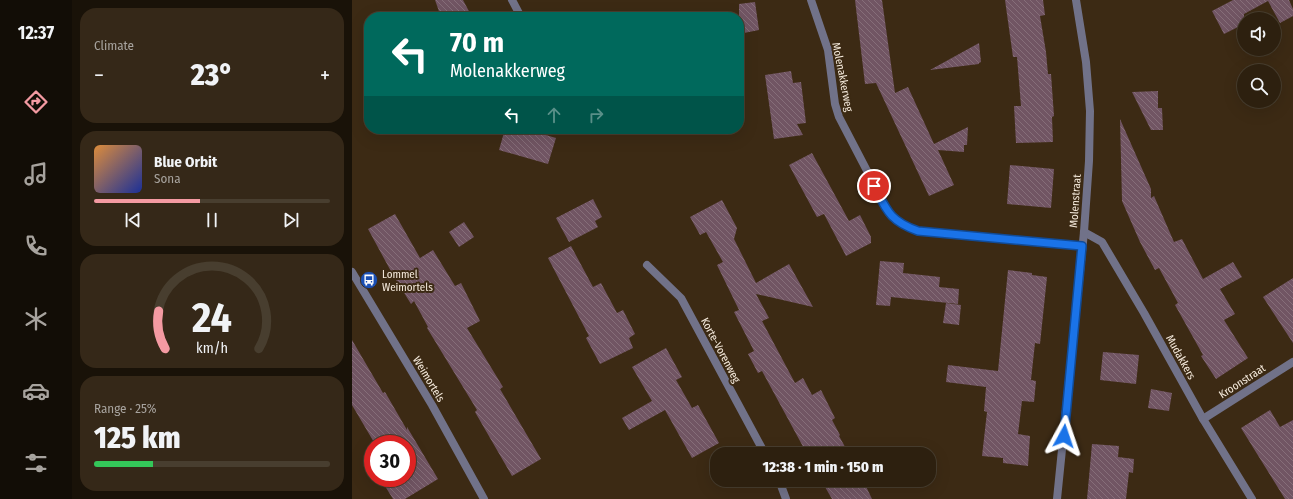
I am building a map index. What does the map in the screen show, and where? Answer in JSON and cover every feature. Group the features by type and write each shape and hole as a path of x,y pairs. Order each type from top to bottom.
{"street":[{"path":"512,0 518,12"},
{"name":"Molenakkerweg","path":"811,0 828,50 835,104 839,117 889,213 896,221 918,231 1082,246"},
{"name":"Molenstraat","path":"1057,499 1084,232 1089,161 1090,111 1086,62 1076,0"},
{"name":"Mudakkers","path":"1084,232 1102,242 1144,313 1203,419 1252,499"},
{"name":"Korte-Vorenweg","path":"647,265 681,298 761,447"},
{"name":"Weimortels","path":"352,272 432,405 484,499"},
{"name":"Kroonstraat","path":"1203,419 1293,362"},
{"path":"782,487 786,499"}],"building":[{"path":"435,0 463,0 469,12 439,12"},
{"path":"855,0 882,0 895,93 908,87 934,144 968,127 967,145 964,145 964,152 938,150 954,185 929,196 876,83 865,84"},
{"path":"1005,0 1043,0 1045,15 1040,16 1048,74 1051,74 1054,116 1052,117 1053,142 1016,143 1014,106 1021,106 1017,57 1013,57"},
{"path":"1233,0 1289,0 1293,9 1293,16 1281,22 1281,12 1274,12 1268,1 1248,12 1237,12 1237,28 1224,34 1212,11"},
{"path":"755,2 759,30 744,33 744,12 739,12 739,4"},
{"path":"979,43 981,62 979,64 930,70"},
{"path":"791,71 793,83 801,82 806,123 797,124 803,135 774,139 765,75"},
{"path":"1158,91 1158,108 1162,108 1163,130 1151,130 1132,92"},
{"path":"1120,119 1151,189 1151,198 1154,196 1174,242 1182,239 1203,279 1233,262 1242,277 1220,289 1235,314 1224,320 1248,358 1216,379 1201,356 1203,355 1175,305 1178,303 1159,268 1155,270 1140,242 1122,201"},
{"path":"504,134 542,134 556,138 548,164 499,150"},
{"path":"812,153 849,221 860,215 871,237 871,243 846,256 824,214 817,217 789,165"},
{"path":"1010,165 1054,169 1051,208 1007,204"},
{"path":"593,199 602,217 595,221 598,227 569,242 556,218"},
{"path":"722,200 737,228 734,239 756,283 789,264 813,307 756,294 769,318 762,321 795,383 803,378 812,395 821,390 835,418 832,420 845,447 803,447 762,371 758,373 748,354 754,351 734,312 739,310 717,265 723,262 706,232 700,235 690,217"},
{"path":"395,214 420,258 433,250 455,286 461,283 480,321 467,328 503,387 500,389 541,459 512,476 475,412 477,410 427,328 428,327 414,301 411,304 368,229"},
{"path":"464,222 474,237 459,247 449,232"},
{"path":"571,246 593,287 601,283 617,313 623,310 635,334 629,338 633,348 600,364 586,338 589,336 548,258"},
{"path":"880,261 904,263 903,273 940,277 939,287 959,289 958,304 891,297 890,306 876,305"},
{"path":"1008,270 1032,273 1032,275 1047,277 1040,344 1035,343 1031,380 1036,381 1034,402 1022,401 1018,434 1030,436 1028,466 1003,463 1003,458 982,456 987,412 984,411 986,387 946,382 948,365 998,371"},
{"path":"1293,278 1293,343 1263,297"},
{"path":"946,303 961,305 959,325 943,323"},
{"path":"352,340 383,393 385,392 407,430 407,427 412,435 370,435 352,405"},
{"path":"666,348 682,377 676,380 692,408 698,405 719,443 692,458 665,410 629,430 622,418 652,401 632,367"},
{"path":"1103,352 1139,355 1136,384 1100,380"},
{"path":"1151,389 1172,393 1169,411 1148,408"},
{"path":"1270,410 1280,427 1293,420 1293,499 1285,499 1241,428"},
{"path":"416,442 438,479 405,499 393,499 386,487 416,487"},
{"path":"1092,444 1119,446 1118,457 1134,459 1133,473 1129,472 1126,499 1087,499"},
{"path":"825,487 866,487 872,499 832,499"}],"place":[{"name":"Lommel Weimortels","path":"369,280"}],"route":[{"path":"874,186 889,213 896,221 918,231 1082,246 1064,436"}]}
